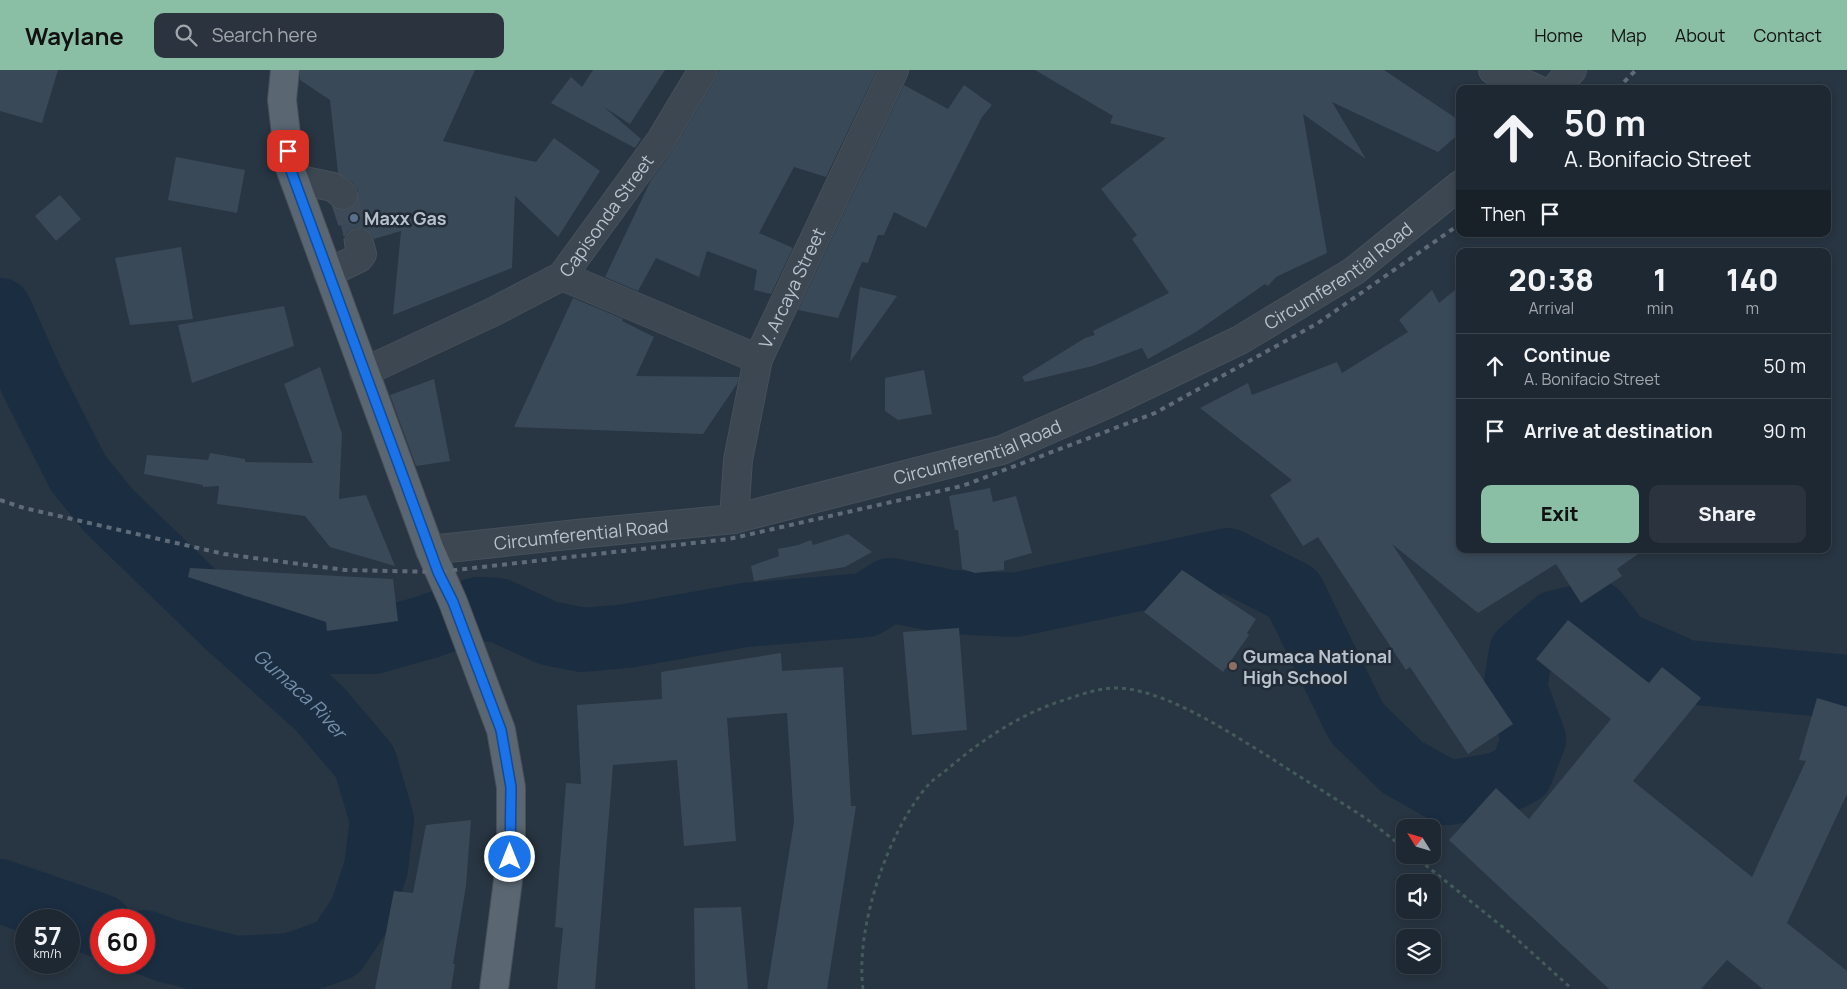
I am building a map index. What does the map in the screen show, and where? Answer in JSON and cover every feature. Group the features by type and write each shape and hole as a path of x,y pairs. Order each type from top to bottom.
{"main road":[{"path":"285,70 282,100 290,168 438,572 453,602 501,730 511,787 510,857 494,989"}],"street":[{"name":"Capisonda Street","path":"364,372 493,312 562,276 661,140 703,70"},
{"name":"V. Arcaya Street","path":"734,519 738,460 758,359 894,70"},
{"path":"1493,70 1527,85"},
{"path":"1559,85 1572,70"},
{"path":"295,179 333,188 343,195"},
{"name":"Circumferential Road","path":"430,550 734,519 1002,450 1110,402 1240,340 1354,271 1456,188"},
{"path":"328,273 359,258 362,254 359,244"},
{"path":"562,276 758,359"}],"path":[{"path":"863,989 861,972 864,936 874,892 886,856 908,814 930,784 964,755 1003,727 1042,707 1081,694 1110,687 1130,689 1159,696 1221,727 1363,816 1396,842"},
{"path":"1424,864 1509,932 1572,989"}],"building":[{"path":"0,70 58,70 42,123 0,111"},
{"path":"300,70 475,70 443,141 536,162 554,138 600,171 558,237 515,196 512,268 393,315 401,231 374,239 370,232 362,228 355,228 348,232 344,238 337,209 348,210 355,205 358,198 358,190 353,183 338,173 330,100 300,80"},
{"path":"593,70 665,70 630,124 604,107 641,139 635,148 551,103 571,77 582,87"},
{"path":"719,70 877,70 826,177 794,167 759,233 793,248 771,294 754,290 757,270 707,251 699,277 656,258 638,291 605,277 651,180 674,148"},
{"path":"1035,70 1384,70 1456,118 1456,136 1438,152 1332,102 1366,159 1303,114 1327,253 1276,277 1268,286 1265,284 1196,332 1148,359 1142,348 1093,366 1025,382 1022,377 1085,338 1095,335 1093,331 1169,293 1132,239 1137,235 1101,189 1166,138 1110,123 1113,116"},
{"path":"904,85 948,109 964,85 992,105 982,117 926,228 894,212 884,235 878,235 868,263 862,262 838,318 798,310"},
{"path":"176,157 245,170 237,213 168,200"},
{"path":"60,195 81,219 56,241 35,216"},
{"path":"181,247 193,319 130,325 115,258"},
{"path":"860,287 897,296 850,362"},
{"path":"1456,289 1456,553 1639,553 1617,569 1622,576 1581,603 1556,564 1478,613 1392,544 1513,724 1468,754 1410,667 1406,670 1318,537 1303,546 1270,495 1292,480 1200,408 1248,383 1252,395 1337,362 1342,373 1408,332 1399,320 1432,290 1439,303"},
{"path":"573,298 623,319 622,321 654,337 636,376 739,377 737,384 703,434 514,427"},
{"path":"284,306 294,346 192,383 178,325"},
{"path":"320,367 342,434 339,499 366,495 395,566 330,547 305,516 217,504 219,486 203,487 203,485 144,474 147,455 208,460 210,453 245,459 245,462 313,463 284,384"},
{"path":"924,370 932,414 898,420 885,411 885,378"},
{"path":"434,379 450,461 416,466 390,395"},
{"path":"990,488 993,502 1016,496 1032,553 1004,561 1004,570 975,573 962,569 958,530 955,530 949,496"},
{"path":"848,534 872,552 845,567 754,581 751,566 779,556 778,549 811,540 813,545"},
{"path":"190,568 393,579 398,621 327,631 326,622 188,577"},
{"path":"1182,570 1256,619 1247,633 1249,635 1223,672 1144,612"},
{"path":"1568,620 1649,683 1662,667 1701,698 1633,781 1752,877 1806,761 1799,760 1817,698 1847,707 1847,794 1787,923 1847,971 1847,989 1763,989 1727,960 1701,989 1609,989 1449,840 1496,788 1529,819 1611,719 1536,659"},
{"path":"959,628 967,730 912,735 903,632"},
{"path":"781,653 782,671 843,667 851,806 856,806 827,989 767,989 794,822 787,713 727,718 736,841 684,846 677,760 613,765 595,989 557,989 563,928 555,927 566,783 581,784 577,705 662,699 661,672"},
{"path":"471,820 466,886 453,964 455,964 451,989 375,989 394,891 413,893 426,825"},
{"path":"741,907 748,989 695,989 694,908"}],"waterway":[{"name":"Gumaca River","path":"0,310 33,384 78,473 109,511 228,626 320,709 365,762 382,820 376,868 361,913 337,949 291,965 236,968 155,946"},
{"path":"228,626 316,642 374,642 427,627 478,609 498,610 548,633 583,640 627,636 745,615 866,605 890,590 950,602 1015,605 1228,560 1293,593 1357,723 1402,767 1448,793 1499,784 1521,773 1534,739 1515,688 1521,652 1556,622 1597,613 1620,643 1686,672 1847,687"},
{"name":"Gumaca River","path":"0,891 90,922"}],"tunnel":[{"path":"343,195 359,243"}],"railway":[{"path":"1621,85 1636,70"},
{"path":"0,500 24,508 224,554 345,570 438,572 729,539 962,486 1155,413 1318,323 1456,227"}],"place":[{"name":"Maxx Gas","path":"354,218"},
{"name":"Gumaca National High School","path":"1233,666"}],"route":[{"path":"288,151 290,168 371,390 438,572 453,602 501,730 511,787 510,857"}]}
